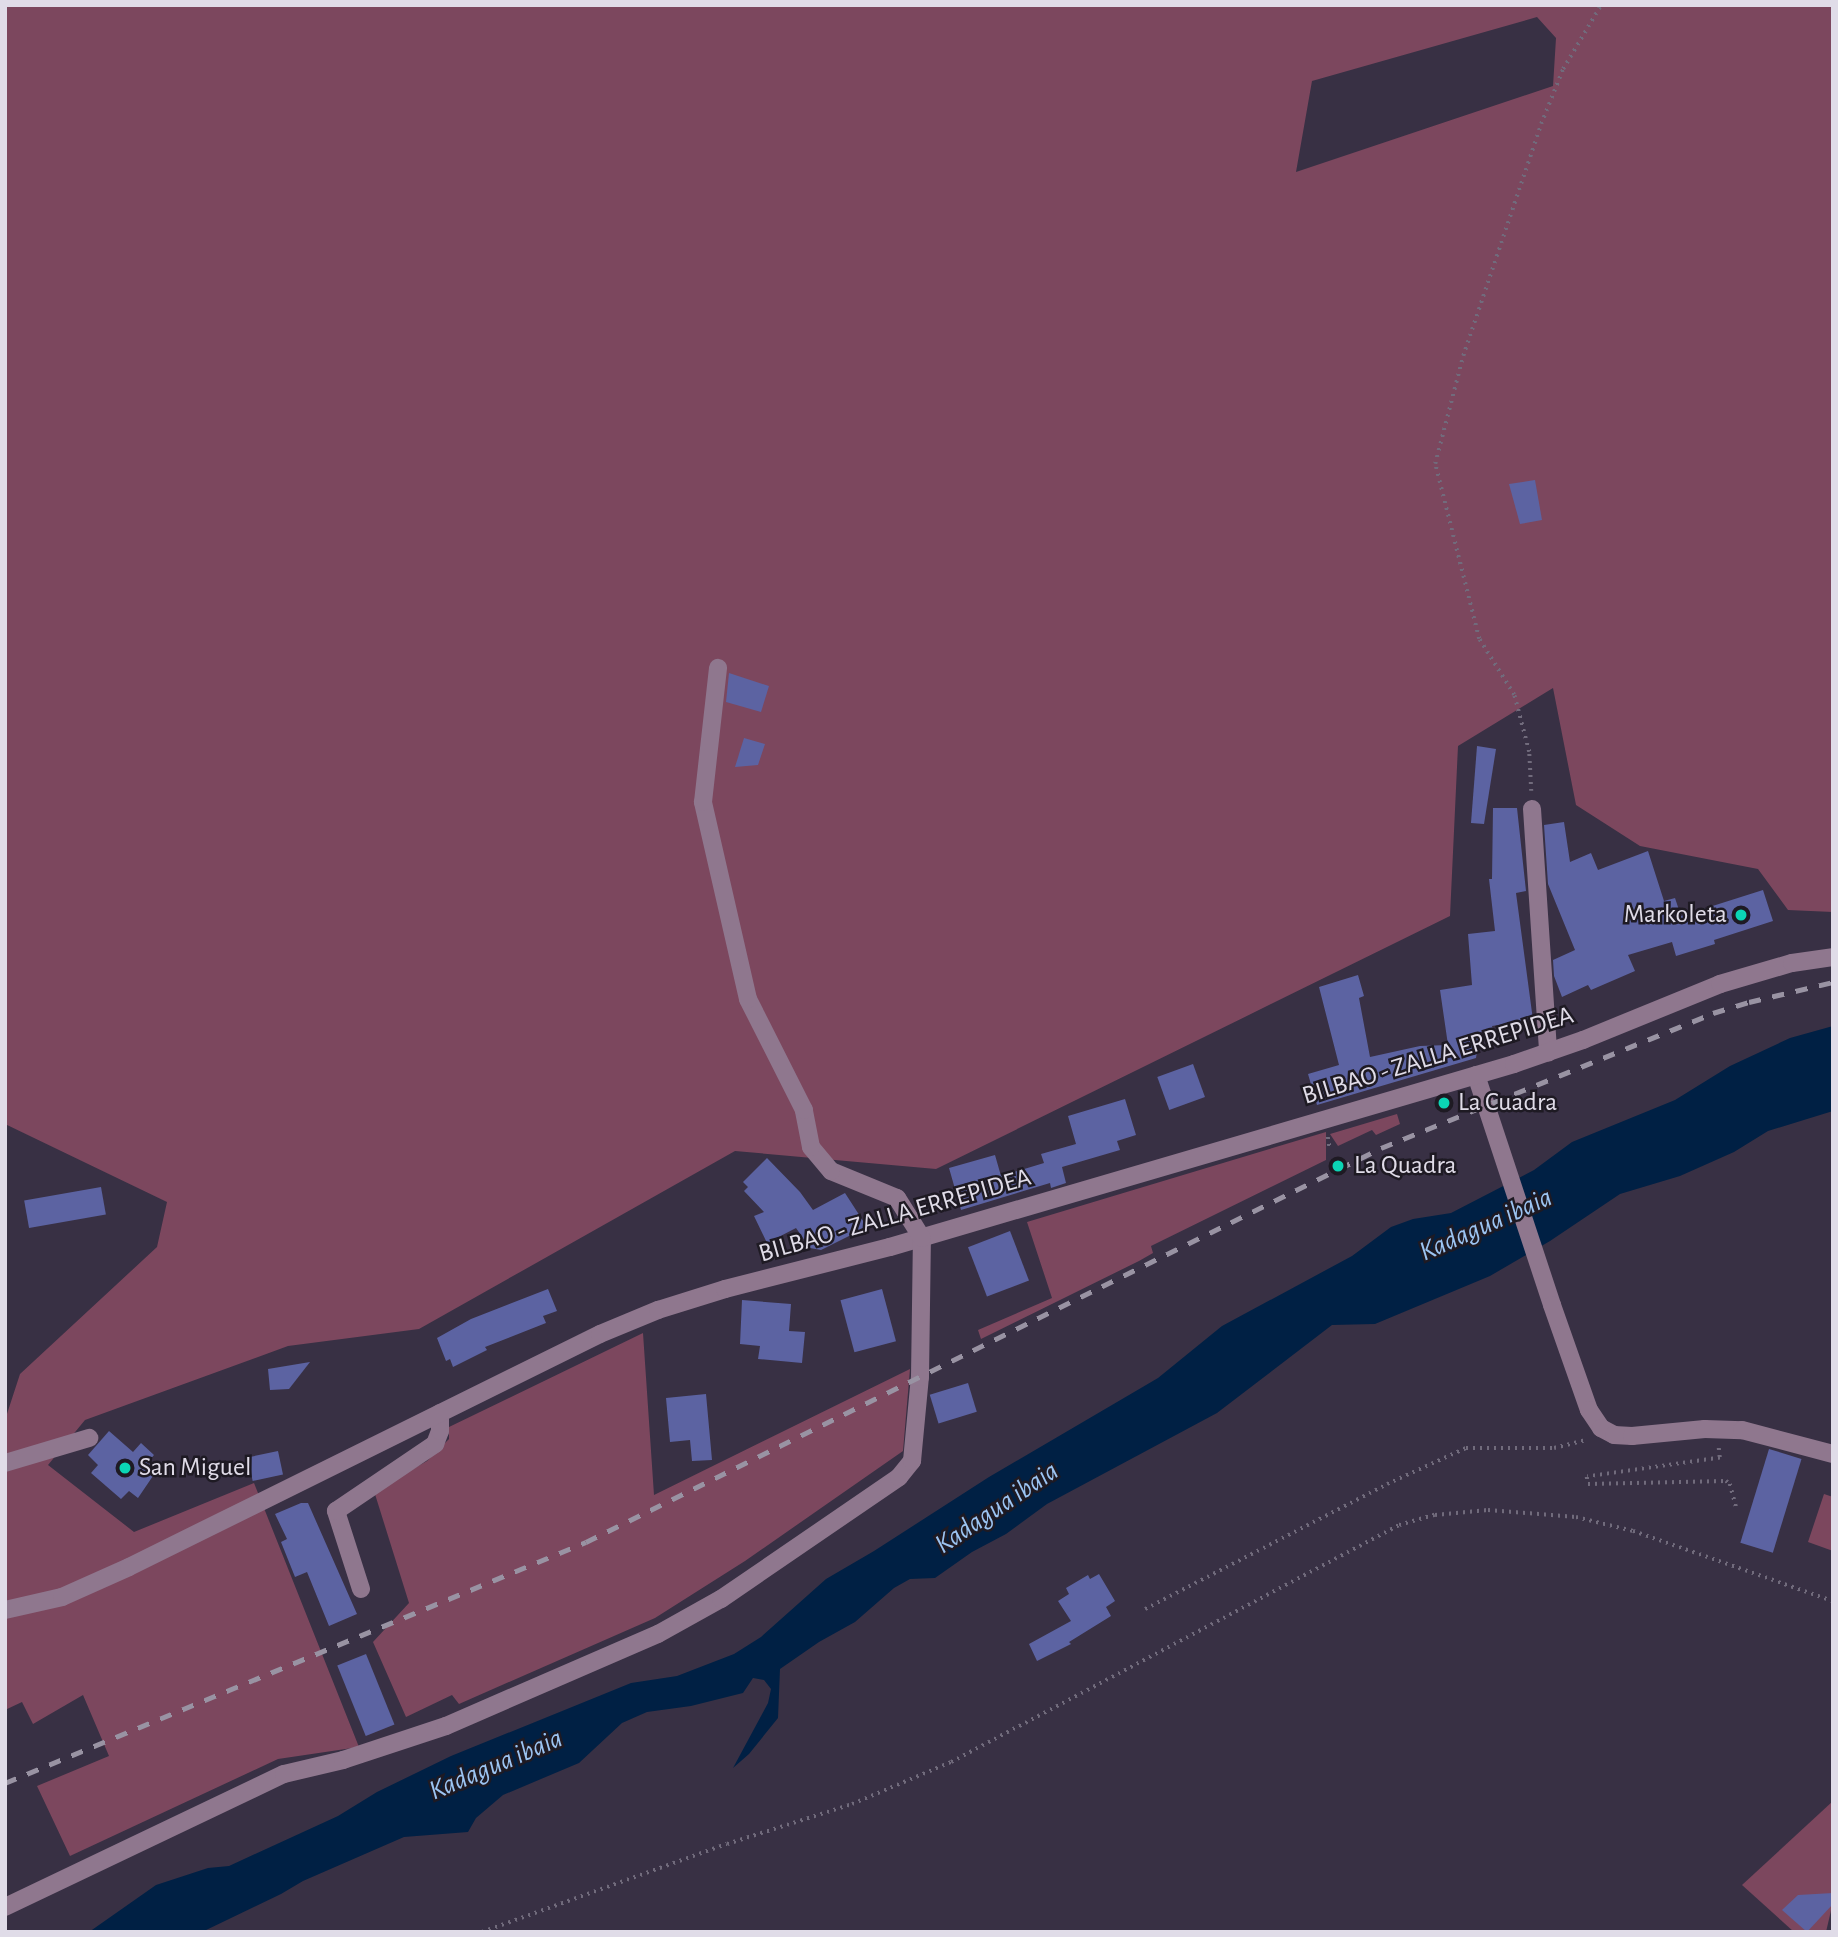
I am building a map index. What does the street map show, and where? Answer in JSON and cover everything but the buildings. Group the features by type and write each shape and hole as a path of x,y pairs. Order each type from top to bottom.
{"street":[{"path":"5,1907 284,1774 343,1760 446,1726 658,1634 721,1599 899,1477 912,1461 917,1424 922,1238 897,1198 831,1171 811,1147 803,1110 748,999 703,802 718,668"},
{"path":"1532,809 1548,1052"},
{"name":"BILBAO - ZALLA ERREPIDEA","path":"5,1610 62,1597 129,1567 600,1334 657,1310 725,1289 788,1275 922,1238 1476,1075 1548,1052 1720,984 1792,963 1833,957"},
{"path":"1476,1075 1589,1410 1601,1428 1614,1435 1632,1436 1718,1429 1742,1430 1833,1454"},
{"path":"361,1588 336,1511 435,1444 440,1431 440,1413"},
{"path":"5,1463 89,1438"}],"path":[{"path":"1532,809 1529,752 1514,695 1479,639 1435,464 1463,356 1541,124 1563,69 1601,5"},
{"path":"1328,1132 1330,1150"},
{"path":"1145,1609 1387,1484 1466,1448 1554,1448 1584,1441 1601,1428"},
{"path":"1718,1429 1720,1458 1587,1477 1588,1483 1726,1481 1730,1484 1737,1510"},
{"path":"482,1932 727,1844 852,1804 951,1762 1388,1530 1435,1515 1488,1510 1576,1517 1633,1531 1833,1601"}],"shaded area":[{"path":"5,5 1833,5 1833,912 1788,910 1758,869 1640,846 1576,805 1553,688 1458,746 1450,916 936,1169 735,1151 419,1329 288,1346 85,1420 48,1465 134,1532 254,1483 359,1747 278,1759 70,1856 37,1786 109,1756 83,1695 33,1724 22,1702 5,1710 5,1420 20,1374 157,1247 167,1202 5,1124","holes":["1537,17 1556,38 1553,86 1296,172 1312,81"]},
{"path":"1397,1114 1400,1124 1376,1135 1372,1130 1338,1146 1330,1134"},
{"path":"1326,1132 1326,1160 1151,1246 1153,1253 1139,1261 981,1339 978,1330 1052,1298 1027,1222"},
{"path":"643,1333 654,1495 910,1369 903,1451 745,1561 655,1618 459,1704 452,1695 406,1717 373,1642 409,1603 374,1491 427,1461 449,1439 449,1427"},
{"path":"1824,1494 1833,1497 1833,1551 1808,1542"},
{"path":"1833,1801 1833,1902 1826,1932 1794,1932 1742,1885"}],"water":[{"name":"Kadagua ibaia","path":"1833,1026 1833,1111 1768,1131 1734,1152 1680,1176 1620,1194 1550,1241 1490,1276 1375,1324 1332,1325 1217,1413 1047,1504 1006,1534 972,1552 935,1578 910,1579 894,1588 855,1622 819,1642 780,1669 778,1718 749,1754 733,1768 768,1703 771,1689 764,1680 753,1678 743,1693 691,1706 647,1712 622,1723 579,1763 503,1795 476,1818 468,1832 404,1837 303,1881 202,1932 89,1932 156,1885 208,1868 229,1866 338,1816 377,1792 451,1756 631,1683 677,1676 734,1654 761,1637 826,1579 989,1477 1158,1378 1222,1326 1352,1256 1391,1227 1413,1219 1451,1213 1534,1170 1572,1142 1675,1100 1730,1066 1790,1038"}],"railway":[{"path":"5,1783 586,1542 1381,1148 1713,1013 1833,982"}],"place":[{"name":"Markoleta","path":"1741,915"},
{"name":"La Cuadra","path":"1444,1103"},
{"name":"La Quadra","path":"1338,1166"},
{"name":"San Miguel","path":"125,1468"}]}
